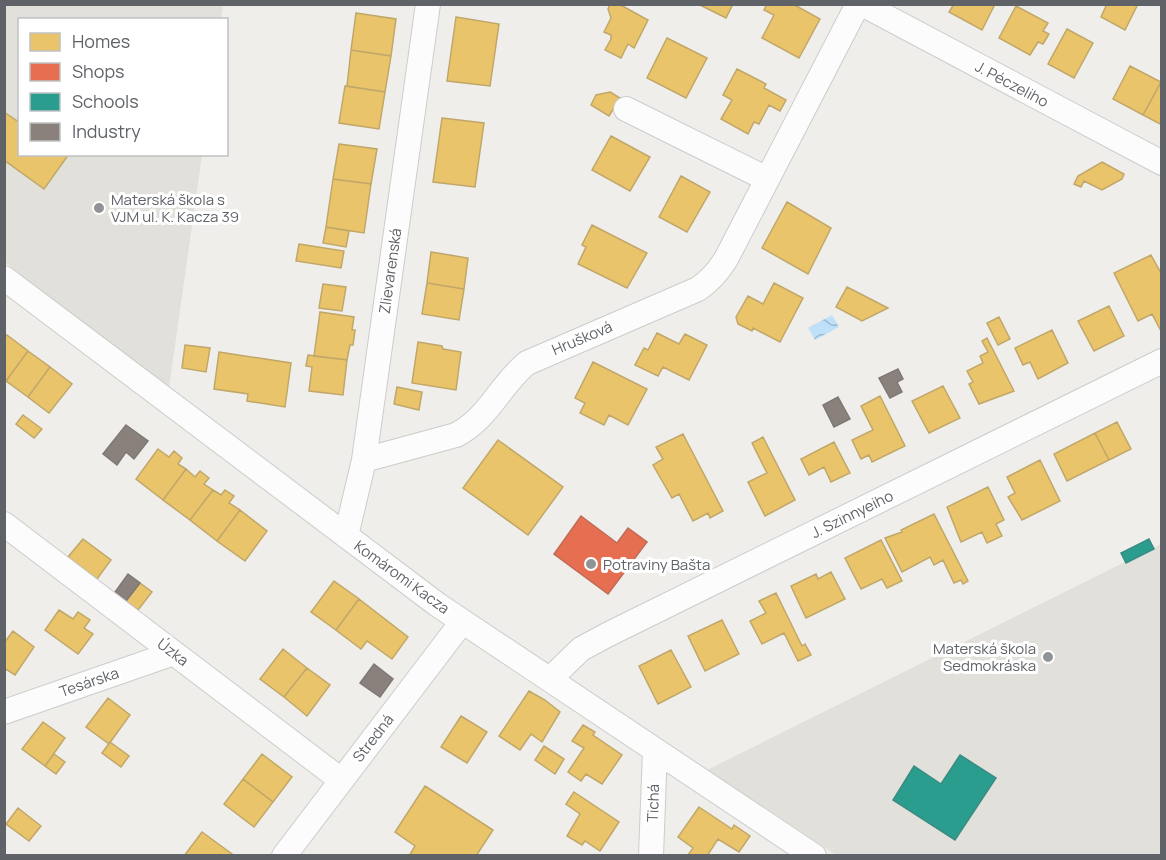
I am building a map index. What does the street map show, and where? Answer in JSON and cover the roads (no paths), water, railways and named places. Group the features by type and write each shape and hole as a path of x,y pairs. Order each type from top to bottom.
{"street":[{"name":"Zlievarenská","path":"346,536 364,460 428,4"},
{"name":"Hrušková","path":"364,460 456,435 483,414 515,374 527,363 698,289 707,283 726,259 858,4"},
{"name":"J. Péczeliho","path":"862,4 1161,163"},
{"path":"626,109 767,179"},
{"name":"Komáromi Kacza","path":"4,278 462,622 814,855"},
{"name":"J. Szinnyeiho","path":"550,679 581,649 607,635 1161,361"},
{"name":"Úzka","path":"4,524 341,780"},
{"name":"Stredná","path":"284,855 462,622"},
{"name":"Tesárska","path":"4,712 174,653"},
{"name":"Tichá","path":"651,855 655,750"}],"water":[{"path":"832,315 839,327 815,340 808,328"}],"place":[{"name":"Materská škola s VJM ul. K. Kacza 39","path":"99,208"},
{"name":"Potraviny Bašta","path":"591,564"},
{"name":"Materská škola Sedmokráska","path":"1048,657"}]}
